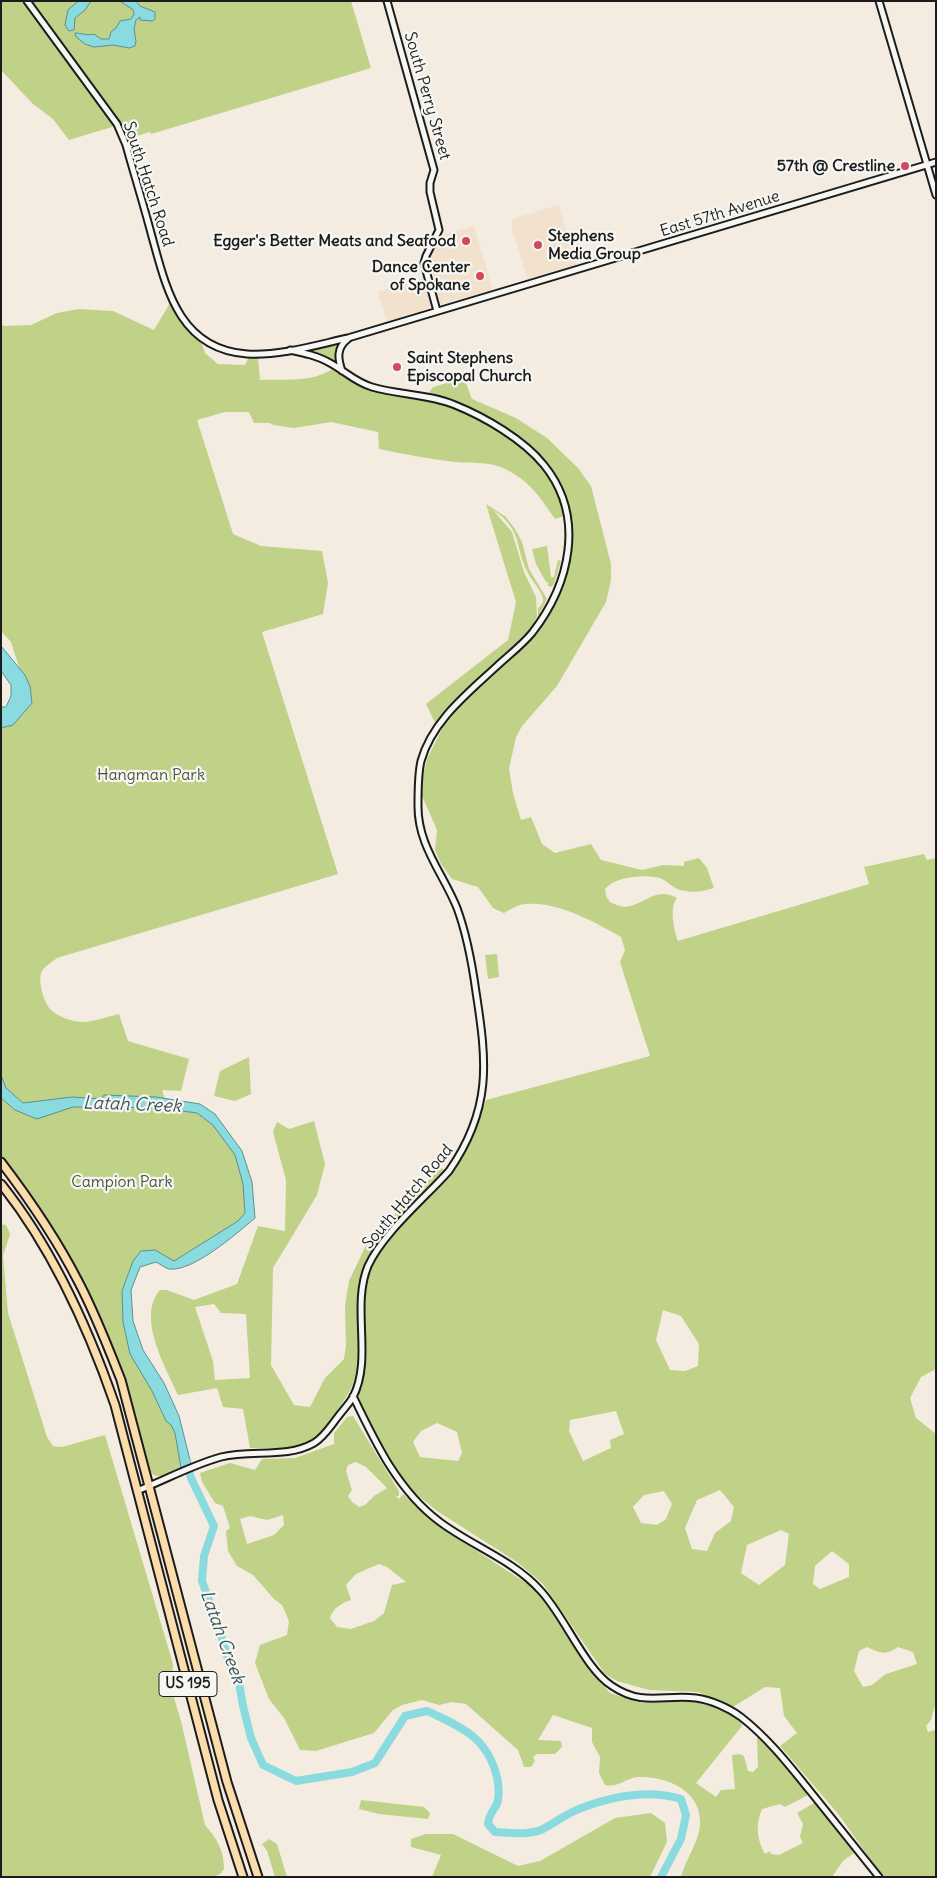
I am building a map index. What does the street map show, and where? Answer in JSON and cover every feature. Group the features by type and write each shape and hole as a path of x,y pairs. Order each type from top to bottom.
{"highway":[{"name":"US 195","path":"1,1162 55,1240 78,1281 100,1326 121,1380 227,1782 258,1877"},
{"name":"US 195","path":"1,1184 32,1228 62,1278 88,1332 115,1405 218,1800 243,1877"}],"main road":[{"name":"South Hatch Road","path":"27,1 117,124 126,145 170,295 181,317 195,334"},
{"name":"South Perry Street","path":"387,1 434,170 429,188 440,230 424,263 437,311"},
{"path":"879,1 936,195"},
{"name":"East 57th Avenue","path":"195,334 219,348 234,352 263,354 348,338 936,162"},
{"path":"342,372 339,363 339,352 344,341 348,338"},
{"name":"South Hatch Road","path":"137,1491 203,1464 234,1454 290,1451 303,1448 318,1440 328,1430 353,1396 360,1368 360,1296 368,1268 384,1242 449,1171 472,1131 481,1101 484,1071 483,1044 470,953 456,907 426,849 422,836 418,806 421,762 434,733 454,706 524,642 539,623 551,604 567,562 569,540 567,515 558,487 544,464 520,443 484,419 456,405 427,397 369,386 342,372 333,364 321,358 290,350"},
{"path":"353,1396 374,1440 405,1488 440,1522 511,1567 540,1589 556,1610 592,1667 610,1686 631,1696 654,1700 696,1698 718,1704 740,1716 760,1733 783,1758 879,1877"}],"shaded area":[{"path":"559,205 576,265 528,279 512,230 512,219"},
{"path":"474,226 493,290 441,304 438,301 428,266 429,260 442,235"},
{"path":"423,278 430,303 429,308 387,322 378,292"}],"green space":[{"path":"1,1 351,1 371,68 151,134 150,132 127,139 122,126 112,127 69,140 53,119 33,104 1,70"},
{"name":"Hangman Park","path":"170,303 186,327 201,341 205,353 218,364 245,365 249,357 258,357 260,380 308,378 326,373 334,368 357,384 373,391 441,403 473,415 490,424 522,447 547,473 556,487 564,516 555,519 532,488 520,478 499,466 445,461 379,449 378,432 331,422 294,428 270,423 254,423 249,412 225,412 197,420 233,534 261,546 322,551 328,583 323,614 262,632 338,874 57,958 42,971 40,980 44,998 49,1008 58,1015 69,1020 81,1022 119,1014 128,1041 189,1059 181,1091 162,1090 166,1103 197,1108 215,1120 239,1153 250,1214 175,1264 145,1258 127,1290 129,1322 180,1430 190,1466 169,1475 159,1476 150,1472 126,1379 82,1280 36,1203 1,1157 1,718 9,717 20,670 11,642 1,631 1,324 4,326 31,325 57,313 79,309 113,311 154,330"},
{"path":"337,345 336,362 309,350"},
{"path":"464,378 472,399 516,418 547,438 578,468 591,486 611,564 611,580 606,602 557,686 522,726 516,737 509,769 513,793 521,820 531,817 542,844 555,853 591,844 601,860 642,870 663,865 684,866 684,862 699,858 707,868 714,888 697,892 685,891 677,889 660,878 646,876 616,881 605,889 606,896 610,902 623,907 632,906 662,894 677,898 673,907 673,913 678,941 869,884 864,867 924,854 927,860 936,858 936,1369 921,1377 910,1398 916,1418 936,1434 936,1702 931,1720 926,1726 928,1732 936,1730 936,1877 883,1877 839,1815 780,1746 797,1733 784,1716 780,1688 765,1687 733,1707 698,1692 649,1690 617,1681 605,1674 543,1584 517,1562 437,1511 416,1494 402,1477 367,1420 357,1392 365,1356 365,1289 377,1255 393,1234 459,1163 478,1123 486,1100 650,1056 620,962 625,950 621,937 588,919 550,906 523,904 504,913 493,908 478,887 452,879 441,864 435,850 437,830 422,796 422,779 427,759 450,713 475,688 525,647 548,617 560,593 567,569 573,544 573,524 564,488 549,464 524,440 500,423 447,398 428,394 433,387","holes":["663,1310 681,1316 699,1344 698,1366 685,1371 670,1370 656,1340","616,1411 624,1434 610,1440 611,1448 583,1461 569,1431 570,1420","437,1423 457,1432 462,1453 458,1461 420,1457 413,1442 421,1431","720,1490 734,1507 731,1521 715,1533 707,1551 692,1549 685,1528 697,1500","664,1491 672,1504 666,1519 657,1525 641,1523 633,1507 644,1495","781,1530 789,1534 785,1565 759,1585 741,1573 747,1545","832,1551 849,1564 849,1577 820,1589 813,1584 815,1566","867,1647 883,1653 890,1652 898,1647 913,1652 917,1664 886,1674 872,1685 863,1687 854,1671 859,1651"]},
{"path":"486,504 506,517 515,529 522,542 529,569 547,599 538,617 538,609 543,602 542,596 523,562 514,531 503,517 493,510 512,532 524,572 536,597 537,616 532,627 454,702 436,725 426,704 508,640 516,602 488,511 490,509 488,510"},
{"path":"547,546 551,577 554,577 558,560 561,561 554,584 551,587 548,586 548,582 546,582 536,564 532,549"},
{"path":"497,954 499,977 488,979 485,955"},
{"path":"249,1057 251,1094 235,1101 214,1096 220,1071"},
{"path":"314,1121 325,1164 317,1195 273,1268 271,1365 294,1405 310,1407 325,1378 344,1359 346,1345 345,1305 349,1281 368,1241 441,1168 446,1171 382,1236 367,1259 362,1272 357,1300 355,1378 336,1413 327,1425 309,1441 289,1447 250,1448 243,1409 223,1407 217,1388 178,1395 156,1342 151,1314 153,1301 160,1290 167,1290 194,1300 237,1284 258,1226 285,1231 286,1180 273,1132 277,1122 289,1129","holes":["214,1304 221,1313 246,1314 250,1378 215,1380 213,1361 195,1307"]},
{"path":"1,1224 6,1225 10,1234 3,1256 8,1313 47,1437 53,1446 62,1447 105,1435 173,1664 172,1691 181,1721 205,1825 216,1840 223,1856 224,1869 220,1874 213,1877 1,1877"},
{"path":"353,1416 399,1491 399,1496 396,1496 399,1499 403,1494 446,1531 537,1590 554,1611 590,1671 610,1693 641,1703 696,1701 717,1707 740,1720 742,1726 696,1783 716,1797 721,1790 735,1789 732,1755 739,1754 744,1756 748,1771 753,1772 758,1767 757,1737 781,1758 808,1795 785,1807 780,1804 762,1809 758,1821 758,1832 765,1854 770,1851 771,1854 779,1855 803,1843 800,1837 803,1824 797,1813 814,1803 854,1853 843,1861 832,1877 681,1877 699,1833 699,1814 696,1803 681,1788 660,1779 638,1777 610,1786 605,1785 599,1773 600,1757 592,1742 592,1728 553,1715 538,1740 561,1741 562,1747 555,1754 537,1754 533,1757 535,1761 531,1767 524,1767 518,1750 466,1704 452,1702 439,1705 422,1700 402,1705 393,1710 374,1733 316,1751 300,1750 284,1718 269,1699 255,1663 260,1645 287,1635 289,1621 282,1605 274,1599 253,1575 237,1566 228,1551 226,1531 230,1528 223,1506 215,1503 202,1482 200,1473 230,1463 255,1470 262,1459 295,1458 334,1444 334,1433 347,1417","holes":["356,1462 366,1467 387,1488 374,1496 365,1505 359,1507 348,1496 352,1490 346,1471 348,1465","283,1515 284,1525 274,1535 247,1544 240,1519 250,1516 267,1520","379,1564 387,1567 406,1582 392,1585 384,1613 374,1621 351,1629 337,1627 330,1618 338,1606 351,1600 346,1585 356,1574"]},
{"path":"361,1800 424,1807 430,1813 428,1819 379,1814 359,1809"},
{"path":"651,1813 665,1823 667,1842 650,1877 432,1877 441,1855 411,1847 411,1839 426,1834 453,1834 518,1866 540,1861 615,1818"},
{"path":"269,1839 277,1844 287,1877 275,1877 267,1851 262,1844"}],"water":[{"path":"79,1 91,1 85,10 75,18 74,30 69,31 65,25 68,10"},
{"path":"120,1 136,1 140,6 155,12 155,19 153,21 140,20 140,17 136,20 134,29 135,46 129,48 113,45 94,47 85,44 76,37 75,33 94,34 101,39 109,39 111,32 120,21 131,19 134,14 133,10"},
{"path":"1,646 25,675 30,686 32,703 13,725 1,728 1,707 6,707 11,696 11,685 1,671"},
{"path":"1,1075 6,1088 23,1103 72,1097 102,1099 104,1095 156,1097 200,1104 215,1114 242,1151 252,1182 255,1218 214,1251 190,1265 169,1269 156,1262 140,1267 131,1290 133,1321 143,1350 164,1383 179,1416 191,1464 181,1468 175,1433 171,1425 166,1421 152,1391 130,1354 123,1322 122,1291 133,1261 141,1251 155,1250 174,1261 238,1221 245,1213 243,1184 235,1155 213,1125 197,1113 160,1108 73,1107 37,1119 15,1110 1,1098"}],"waterway":[{"name":"Latah Creek","path":"186,1461 191,1478 214,1526 204,1556 202,1581 231,1669 239,1683 251,1738 263,1765 296,1781 352,1772 375,1763 405,1716 427,1711 466,1731 477,1740 491,1760 497,1776 499,1792 497,1803 488,1824 495,1832 536,1832 574,1811 616,1798 656,1795 681,1799 686,1815 681,1839 661,1877"}],"place":[{"name":"57th @ Crestline","path":"905,166"},
{"name":"Egger's Better Meats and Seafood","path":"466,241"},
{"name":"Stephens Media Group","path":"538,245"},
{"name":"Dance Center of Spokane","path":"480,276"},
{"name":"Saint Stephens Episcopal Church","path":"397,367"}],"park label":[{"name":"Campion Park","path":"122,1182"}]}
